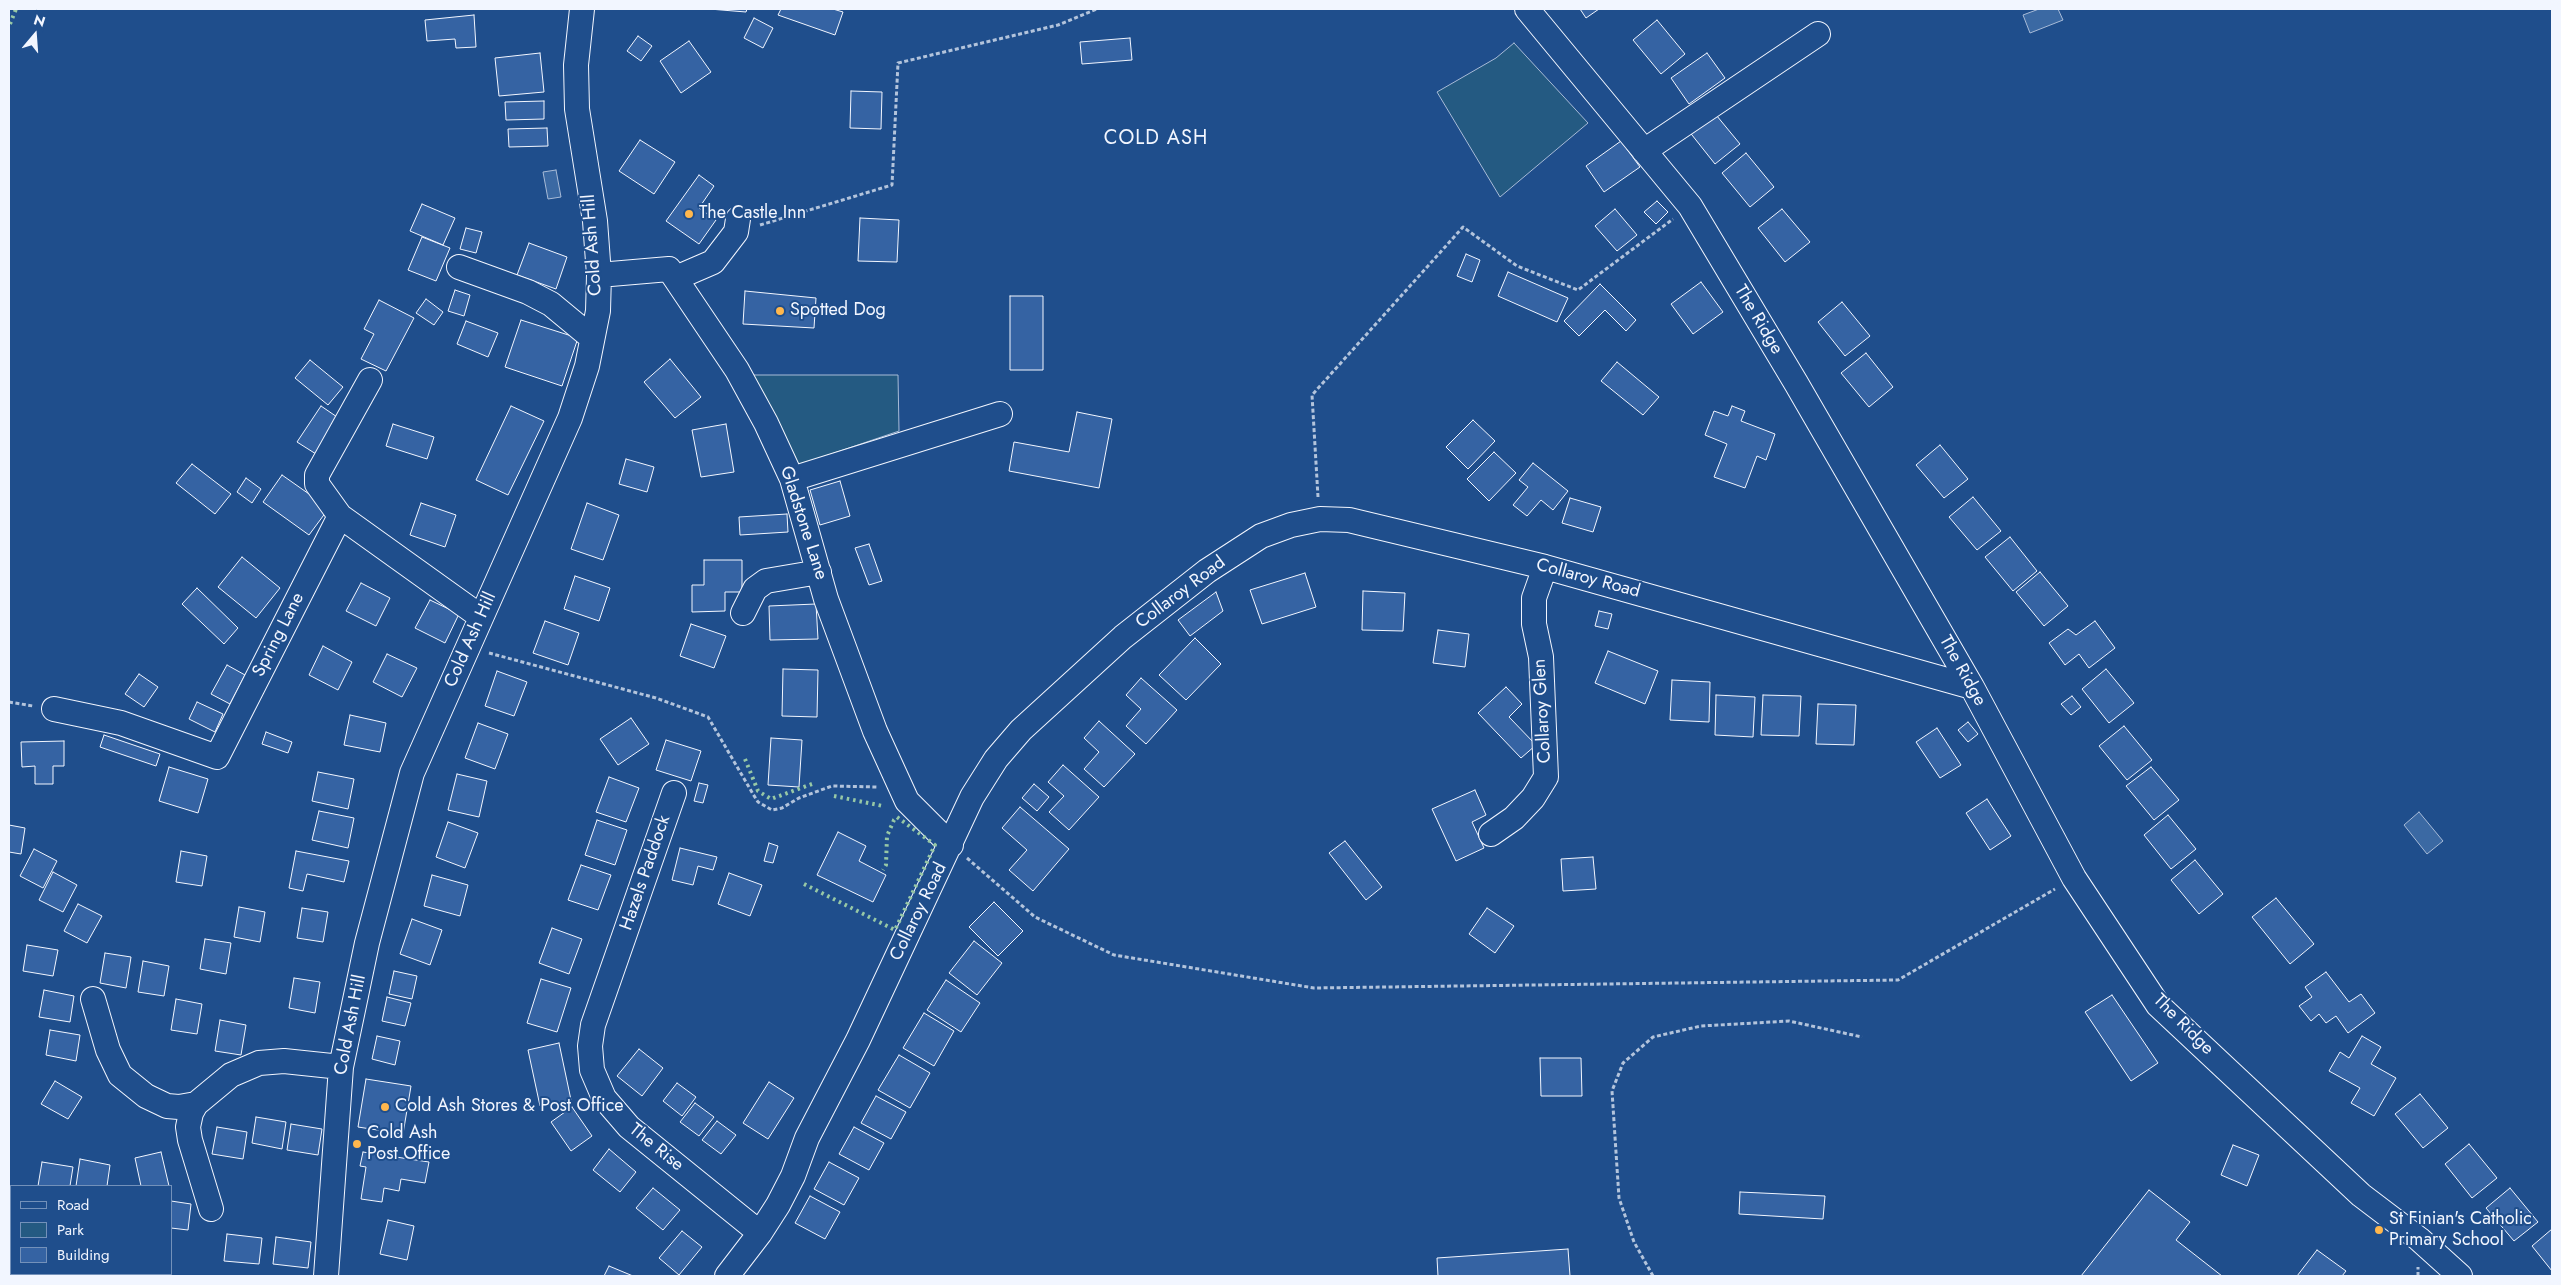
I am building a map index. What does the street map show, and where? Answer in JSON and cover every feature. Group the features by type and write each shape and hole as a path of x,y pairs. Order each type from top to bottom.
{"street":[{"name":"Cold Ash Hill","path":"326,1276 341,1067 367,943 412,773 570,418 587,366 598,310 599,275 594,221 577,109 576,65 582,9"},
{"name":"The Ridge","path":"1527,9 1690,206 1801,392 1972,687 2074,878 2158,1005 2361,1194 2419,1239 2460,1276"},
{"path":"1644,150 1818,34"},
{"path":"599,275 669,269 676,278 713,262 737,225"},
{"path":"459,268 528,292 551,304 592,338"},
{"name":"Gladstone Lane","path":"676,278 737,370 766,423 792,479 819,572 875,730 907,801 951,845"},
{"path":"370,380 317,475 317,484 340,516 480,617"},
{"path":"792,479 1000,414"},
{"name":"Spring Lane","path":"54,709 121,723 217,757 340,516"},
{"name":"Collaroy Road","path":"726,1276 760,1233 793,1176 807,1138 858,1040 972,797 996,759 1022,730 1123,637 1207,571 1261,536 1291,525 1320,519 1349,520 1544,567 1972,687"},
{"name":"Collaroy Glen","path":"1491,834 1514,818 1533,798 1546,778 1541,657 1534,624 1534,598 1544,567"},
{"path":"743,613 755,589 766,581 819,572"},
{"name":"Hazels Paddock","path":"618,953 674,793"},
{"name":"The Rise","path":"618,953 593,1025 590,1046 592,1070 597,1084 611,1107 629,1127 760,1233"},
{"path":"93,999 108,1050 120,1075 146,1096 158,1102 179,1107 196,1104"},
{"path":"211,1209 190,1140 188,1127 191,1113 196,1104 231,1076 259,1063 284,1061 341,1067"}],"path":[{"path":"737,225 892,185 898,63 1058,25 1097,9"},
{"path":"1320,519 1312,395 1463,227 1517,266 1578,290 1690,206"},
{"path":"467,646 656,698 708,716 758,802 772,810 782,808 799,798 832,786 852,785 902,790"},
{"path":"951,845 1035,917 1114,956 1314,988 1898,980 2074,878"},
{"path":"1653,1276 1634,1242 1619,1198 1612,1091 1623,1063 1653,1037 1701,1026 1789,1021 1862,1037"}],"green space":[{"path":"1514,43 1588,123 1500,197 1437,92 1496,58"},
{"path":"750,375 898,375 899,431 793,467"}],"shaded area":[{"path":"2039,9 2058,9 2063,20 2030,33 2023,15"},
{"path":"556,170 561,197 548,199 543,172"},
{"path":"2419,812 2443,841 2427,854 2404,825"}],"building":[{"path":"709,9 747,9 746,12"},
{"path":"781,9 833,9 843,12 835,35 778,15"},
{"path":"1580,9 1599,9 1586,18"},
{"path":"474,15 476,47 456,48 455,39 427,41 425,20"},
{"path":"754,18 773,28 763,48 744,38"},
{"path":"1657,20 1685,54 1661,74 1633,40"},
{"path":"638,36 652,46 641,61 627,51"},
{"path":"1130,38 1132,60 1082,64 1080,42"},
{"path":"689,41 711,72 681,93 660,61"},
{"path":"540,53 544,92 499,96 495,58"},
{"path":"1707,53 1725,78 1689,104 1671,78"},
{"path":"851,91 882,92 881,129 850,128"},
{"path":"544,101 544,119 506,120 505,102"},
{"path":"1712,110 1740,144 1715,164 1688,130"},
{"path":"547,128 548,146 509,147 508,129"},
{"path":"640,140 675,162 654,194 619,171"},
{"path":"1621,141 1640,167 1604,192 1586,166"},
{"path":"1746,153 1774,187 1750,207 1722,173"},
{"name":"The Castle Inn","path":"699,175 714,186 699,208 716,220 699,244 666,221"},
{"path":"1657,201 1668,212 1656,224 1644,212"},
{"path":"422,204 455,218 443,245 410,231"},
{"path":"1615,209 1637,235 1617,251 1595,226"},
{"path":"1782,209 1810,242 1785,262 1758,228"},
{"path":"860,218 899,220 897,262 858,261"},
{"path":"466,228 482,232 476,253 460,249"},
{"path":"422,237 450,248 436,281 408,270"},
{"path":"529,243 567,257 556,289 517,275"},
{"path":"1466,254 1480,260 1472,282 1457,276"},
{"path":"1508,272 1568,298 1557,322 1498,296"},
{"path":"1701,282 1723,312 1693,334 1671,304"},
{"path":"1600,284 1636,320 1626,331 1605,310 1579,336 1564,321"},
{"path":"455,290 470,295 464,316 448,311"},
{"name":"Spotted Dog","path":"745,291 816,298 814,328 743,324"},
{"path":"1010,296 1043,296 1043,370 1010,370"},
{"path":"426,299 443,312 434,325 416,313"},
{"path":"379,300 414,318 386,371 361,359 374,334 364,329"},
{"path":"1842,302 1870,336 1845,356 1818,322"},
{"path":"521,320 578,338 562,386 505,367"},
{"path":"466,321 498,333 488,357 457,344"},
{"path":"1866,353 1893,387 1869,407 1841,373"},
{"path":"670,359 701,397 675,418 644,382"},
{"path":"310,360 343,387 328,405 295,378"},
{"path":"1617,362 1659,397 1643,415 1601,381"},
{"path":"321,406 340,419 316,454 297,442"},
{"path":"511,406 544,421 508,495 476,480"},
{"path":"1732,406 1745,411 1741,421 1775,434 1766,460 1757,456 1745,488 1714,477 1727,444 1705,435 1714,411 1728,416"},
{"path":"1077,412 1112,419 1099,488 1009,471 1014,442 1069,452"},
{"path":"1473,420 1495,441 1468,469 1446,447"},
{"path":"393,424 434,437 427,459 386,446"},
{"path":"726,424 734,472 701,477 692,430"},
{"path":"1940,445 1968,479 1944,498 1916,465"},
{"path":"1494,452 1516,473 1489,501 1467,479"},
{"path":"626,459 654,467 647,492 619,484"},
{"path":"1533,463 1568,491 1553,510 1541,500 1527,516 1513,505 1528,487 1519,480"},
{"path":"192,464 231,494 215,514 176,483"},
{"path":"282,475 329,508 309,535 263,502"},
{"path":"246,478 261,489 252,503 237,492"},
{"path":"840,481 850,516 820,525 810,490"},
{"path":"1973,497 2001,531 1977,550 1949,517"},
{"path":"1570,498 1601,507 1593,532 1562,523"},
{"path":"421,503 456,515 445,547 410,535"},
{"path":"587,503 619,515 603,560 571,549"},
{"path":"787,514 788,532 740,535 739,517"},
{"path":"2010,537 2037,571 2013,591 1985,557"},
{"path":"869,544 882,581 869,585 855,548"},
{"path":"242,557 280,588 256,618 218,587"},
{"path":"704,560 742,560 742,592 725,592 725,611 692,612 692,585 704,585"},
{"path":"2040,572 2068,606 2044,626 2016,592"},
{"path":"1305,573 1316,607 1262,624 1250,590"},
{"path":"575,576 610,588 599,621 564,609"},
{"path":"361,583 390,598 376,626 346,611"},
{"path":"197,588 238,628 224,644 182,604"},
{"path":"1363,591 1405,593 1403,631 1362,630"},
{"path":"1216,592 1223,611 1190,636 1178,620"},
{"path":"430,600 459,614 445,643 415,628"},
{"path":"816,604 818,639 770,640 769,606"},
{"path":"1599,611 1612,614 1608,629 1595,626"},
{"path":"545,621 579,633 568,665 533,653"},
{"path":"2095,621 2115,648 2089,668 2079,654 2065,665 2049,643 2068,629 2076,635"},
{"path":"691,624 726,636 714,668 680,656"},
{"path":"1438,630 1469,634 1465,667 1433,663"},
{"path":"1195,638 1221,664 1186,700 1159,675"},
{"path":"323,646 352,662 338,690 309,675"},
{"path":"1608,651 1658,671 1645,704 1595,683"},
{"path":"387,654 417,668 402,697 373,682"},
{"path":"227,665 245,675 230,704 211,694"},
{"path":"783,669 818,670 817,717 782,716"},
{"path":"2106,669 2134,703 2109,723 2082,689"},
{"path":"497,671 527,682 514,716 485,706"},
{"path":"139,674 158,687 144,707 125,694"},
{"path":"1141,678 1177,710 1146,744 1126,726 1141,709 1126,695"},
{"path":"1672,680 1710,682 1709,722 1670,720"},
{"path":"1506,687 1522,704 1509,717 1536,745 1521,758 1478,713"},
{"path":"1716,695 1755,697 1753,737 1715,735"},
{"path":"1763,695 1801,696 1799,736 1761,735"},
{"path":"2072,696 2081,707 2071,715 2061,704"},
{"path":"197,702 223,714 215,732 189,719"},
{"path":"1818,704 1856,705 1854,745 1816,744"},
{"path":"350,715 386,723 380,752 344,745"},
{"path":"631,718 649,744 618,765 600,739"},
{"path":"1099,721 1135,754 1104,787 1084,769 1099,752 1084,738"},
{"path":"1968,722 1978,734 1968,742 1958,730"},
{"path":"478,723 508,734 495,769 465,758"},
{"path":"2124,726 2152,760 2127,780 2099,746"},
{"path":"1937,728 1961,765 1940,778 1916,742"},
{"path":"266,732 292,742 288,753 262,744"},
{"path":"104,735 160,754 156,766 100,747"},
{"path":"771,738 802,740 799,787 768,785"},
{"path":"666,740 701,751 691,781 656,770"},
{"path":"64,741 64,766 53,766 53,784 35,784 35,766 22,767 21,742"},
{"path":"1063,765 1099,797 1069,830 1049,812 1064,796 1048,782"},
{"path":"169,767 208,779 198,813 159,801"},
{"path":"2151,767 2179,800 2154,820 2126,786"},
{"path":"318,772 354,779 348,809 312,801"},
{"path":"457,774 487,781 479,817 448,810"},
{"path":"609,777 639,788 626,822 596,812"},
{"path":"699,783 708,785 703,803 694,801"},
{"path":"1034,784 1049,797 1037,811 1022,798"},
{"path":"1475,790 1486,815 1472,822 1484,848 1456,861 1432,809"},
{"path":"1987,799 2011,836 1990,850 1966,813"},
{"path":"1020,807 1069,849 1033,891 1009,870 1027,850 1002,828"},
{"path":"319,811 354,818 348,848 312,840"},
{"path":"2168,815 2196,849 2171,869 2144,835"},
{"path":"597,820 627,830 615,865 585,855"},
{"path":"448,822 478,833 465,868 436,857"},
{"path":"9,825 25,828 21,854 9,852"},
{"path":"838,832 866,846 859,861 886,875 873,902 817,875"},
{"path":"1345,841 1382,887 1366,900 1329,853"},
{"path":"769,843 778,846 773,863 764,861"},
{"path":"680,848 717,857 713,870 698,866 693,885 672,880"},
{"path":"34,849 57,861 43,888 20,876"},
{"path":"181,851 207,856 202,886 176,882"},
{"path":"296,851 349,861 344,882 307,874 303,891 289,888"},
{"path":"1593,857 1596,889 1563,891 1561,859"},
{"path":"2195,860 2223,894 2199,914 2171,880"},
{"path":"581,865 611,875 598,910 568,900"},
{"path":"53,872 77,885 63,912 39,900"},
{"path":"729,873 762,885 750,916 718,904"},
{"path":"432,875 468,885 460,916 424,906"},
{"path":"2276,898 2314,944 2290,964 2252,917"},
{"path":"994,902 1023,931 998,956 969,927"},
{"path":"78,904 102,916 87,943 64,931"},
{"path":"239,907 265,912 260,942 234,937"},
{"path":"302,908 328,912 323,942 297,938"},
{"path":"1487,908 1514,926 1495,953 1469,934"},
{"path":"412,919 442,930 430,965 400,954"},
{"path":"552,928 582,939 569,974 539,963"},
{"path":"205,939 231,943 226,974 200,969"},
{"path":"974,941 1002,963 977,995 949,973"},
{"path":"27,945 58,950 53,976 23,971"},
{"path":"105,953 131,957 126,988 100,983"},
{"path":"143,961 169,966 164,996 138,992"},
{"path":"394,971 417,976 412,999 389,994"},
{"path":"2326,972 2349,1002 2361,994 2375,1013 2348,1033 2336,1016 2326,1023 2319,1014 2311,1021 2299,1006 2312,997 2305,987"},
{"path":"294,978 320,982 315,1013 289,1008"},
{"path":"541,979 571,988 557,1032 527,1023"},
{"path":"946,980 980,1003 961,1032 927,1010"},
{"path":"44,990 74,996 70,1022 39,1017"},
{"path":"2112,995 2158,1063 2131,1081 2085,1012"},
{"path":"387,997 411,1003 405,1026 382,1021"},
{"path":"176,999 202,1004 197,1034 171,1030"},
{"path":"924,1013 954,1031 934,1066 903,1048"},
{"path":"220,1020 246,1025 241,1055 215,1051"},
{"path":"50,1030 80,1035 76,1061 46,1055"},
{"path":"377,1036 400,1041 395,1065 372,1059"},
{"path":"2362,1036 2381,1047 2371,1064 2396,1078 2374,1116 2351,1103 2360,1088 2329,1071 2340,1052 2349,1058"},
{"path":"559,1043 571,1100 540,1106 528,1050"},
{"path":"639,1049 663,1068 642,1096 617,1076"},
{"path":"899,1055 930,1073 910,1108 878,1090"},
{"path":"1540,1058 1581,1058 1582,1096 1541,1096"},
{"name":"Cold Ash Stores & Post Office","path":"366,1079 411,1086 403,1134 358,1127"},
{"path":"55,1081 82,1097 68,1119 41,1104"},
{"path":"769,1082 794,1098 768,1139 743,1123"},
{"path":"677,1083 696,1097 682,1116 663,1101"},
{"path":"2420,1094 2448,1128 2423,1148 2395,1114"},
{"path":"876,1096 906,1112 891,1139 861,1123"},
{"path":"695,1103 714,1117 699,1136 680,1122"},
{"path":"572,1107 592,1136 571,1151 551,1122"},
{"path":"256,1117 286,1122 282,1149 252,1143"},
{"path":"717,1121 736,1135 721,1154 702,1140"},
{"path":"291,1124 322,1129 318,1155 287,1150"},
{"path":"217,1127 247,1132 243,1159 212,1154"},
{"path":"854,1127 884,1143 869,1170 839,1154"},
{"path":"2469,1144 2497,1178 2472,1198 2445,1164"},
{"path":"2233,1145 2259,1155 2247,1186 2221,1175"},
{"path":"609,1149 636,1172 620,1192 593,1170"},
{"path":"161,1152 169,1185 141,1185 135,1158"},
{"path":"363,1152 429,1162 425,1183 401,1179 399,1191 384,1188 382,1202 361,1199 366,1167 360,1166"},
{"path":"80,1159 110,1165 107,1185 76,1185"},
{"path":"42,1162 73,1167 70,1185 38,1185"},
{"path":"829,1162 859,1178 844,1205 814,1189"},
{"path":"653,1188 680,1210 663,1230 636,1208"},
{"path":"2510,1188 2538,1222 2514,1241 2486,1208"},
{"path":"2149,1190 2190,1222 2176,1240 2222,1276 2081,1276"},
{"path":"1740,1192 1825,1196 1823,1219 1739,1214"},
{"path":"810,1196 840,1212 825,1239 795,1223"},
{"path":"172,1201 191,1204 188,1230 172,1228"},
{"path":"388,1220 414,1226 407,1260 380,1254"},
{"path":"2552,1229 2552,1271 2532,1246"},
{"path":"682,1231 702,1247 679,1275 659,1258"},
{"path":"227,1234 262,1238 259,1264 224,1261"},
{"path":"276,1237 311,1242 308,1268 273,1264"},
{"path":"1568,1249 1570,1276 1438,1276 1437,1258"},
{"path":"2317,1250 2346,1271 2342,1276 2297,1276"},
{"path":"609,1266 633,1276 604,1276"}],"hedge":[{"path":"10,24 16,9"},
{"path":"745,759 758,791 771,799 812,784"},
{"path":"834,796 883,806"},
{"path":"804,884 895,930 935,845 897,817 887,836 886,865 883,870"}],"place":[{"name":"The Castle Inn","path":"689,214"},
{"name":"Spotted Dog","path":"780,311"},
{"name":"Cold Ash Stores & Post Office","path":"385,1107"},
{"name":"Cold Ash Post Office","path":"357,1144"},
{"name":"St Finian's Catholic Primary School","path":"2379,1230"}],"district":[{"name":"COLD ASH","path":"1156,139"}]}
